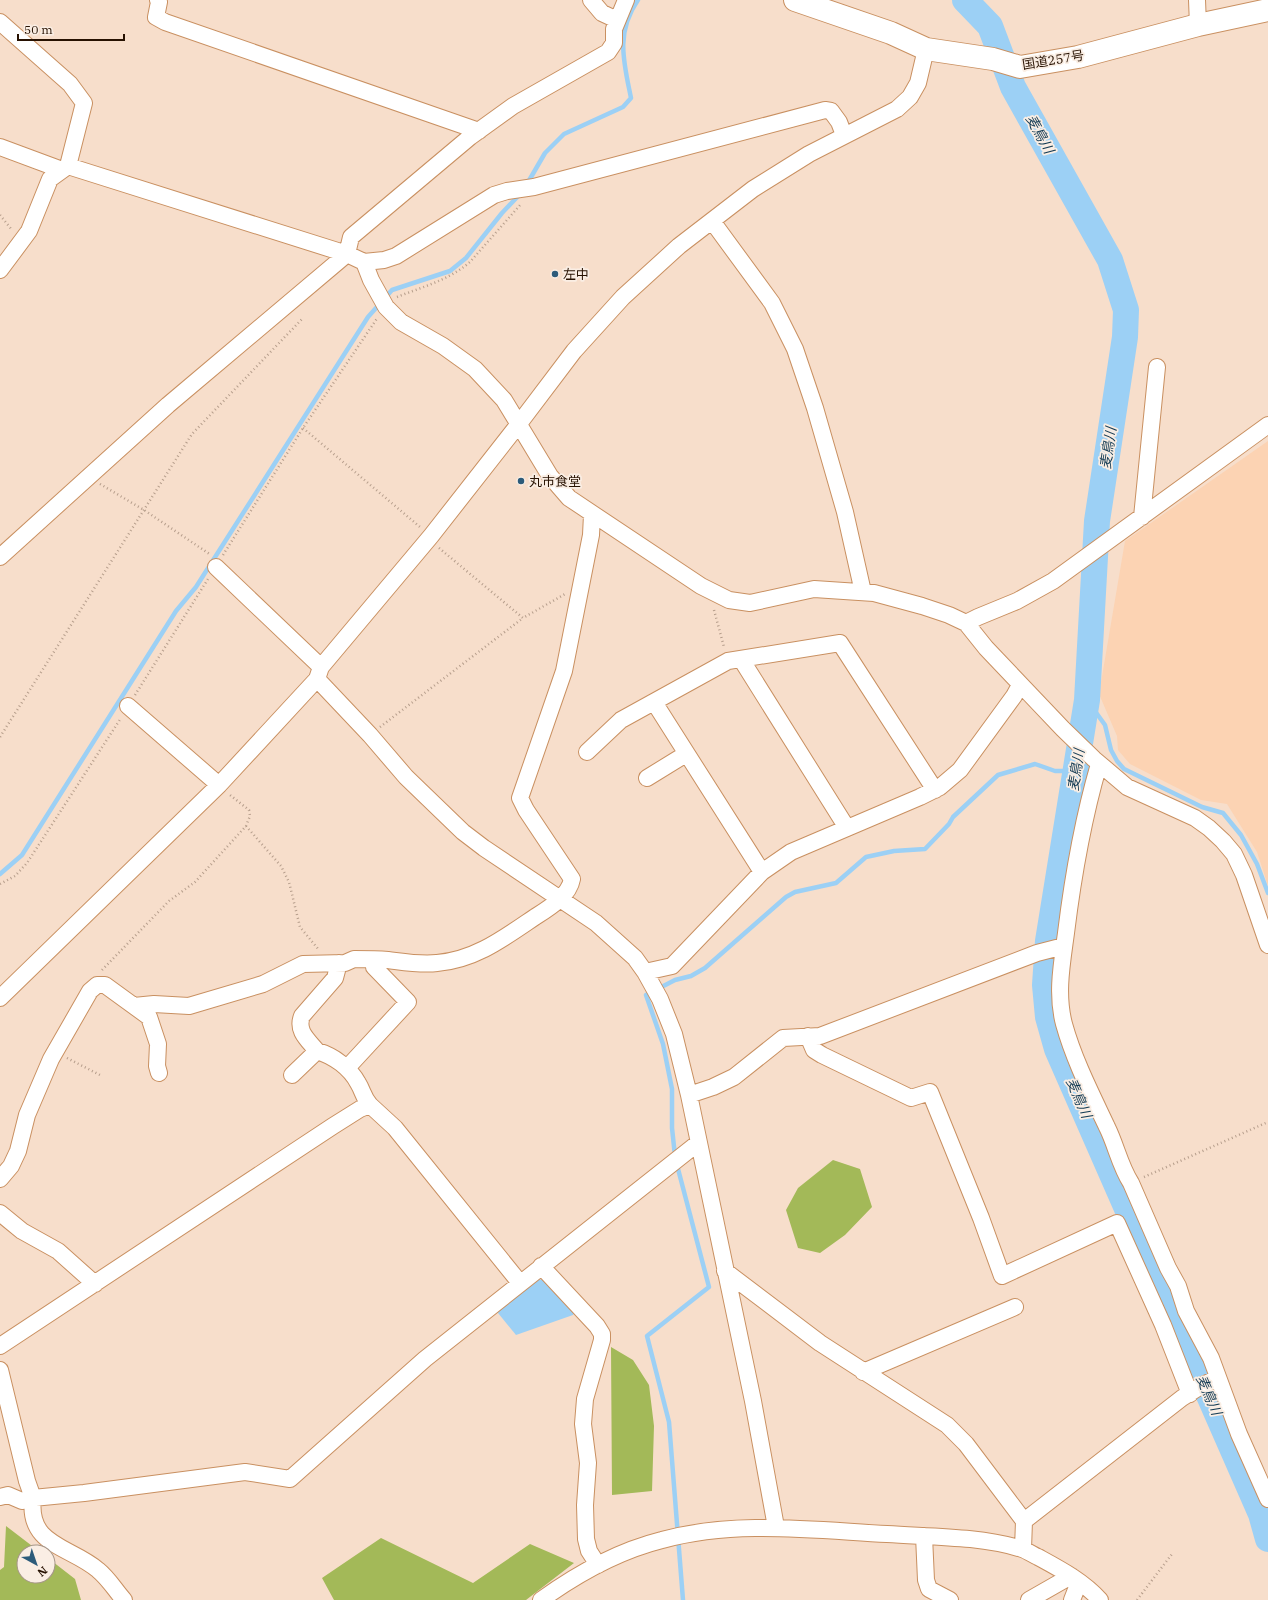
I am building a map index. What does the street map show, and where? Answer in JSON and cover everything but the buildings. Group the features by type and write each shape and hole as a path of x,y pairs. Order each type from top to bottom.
{"highway":[{"name":"国道257号","path":"795,0 891,33 926,49 993,59 1020,67 1078,57 1198,25 1268,10"}],"street":[{"path":"158,0 159,2 156,17 165,22 479,131"},
{"path":"591,0 602,13 617,20"},
{"path":"0,557 174,400 347,254 351,237 479,131 513,106 608,52 614,42 614,28 626,0"},
{"path":"1197,0 1198,25"},
{"path":"0,22 70,84 84,103 65,168 50,179 29,231 0,270"},
{"path":"0,998 219,785 319,673 430,537 574,351 623,297 679,246 753,189 809,154 897,109 910,97 918,82 926,49"},
{"path":"0,147 347,254 364,262 384,260 396,256 494,195 533,187 825,110 831,111 839,122 844,135"},
{"path":"712,221 772,303 795,349 815,408 845,512 863,592"},
{"path":"364,262 382,301 402,322 443,346 475,369 504,400 550,476 569,498 669,566 729,600 750,602 814,589 874,593 922,606 949,615 966,623 986,648 1020,685 1099,764 1127,787 1195,818 1223,841 1234,854 1244,875 1268,945"},
{"path":"1142,517 1157,367"},
{"path":"966,623 978,616 1017,601 1053,581 1268,425"},
{"path":"134,1006 154,1004 190,1006 263,984 303,964 345,963 354,959 436,964 453,961 473,955 496,943 561,898 571,885 572,879 526,810 520,798 564,671 591,535 592,515"},
{"path":"218,564 319,673 406,777 463,832 484,848 561,898 596,923 619,942 646,972 660,999 674,1034 689,1095 753,1401 776,1527"},
{"path":"587,752 621,720 734,660 840,643 935,790"},
{"path":"734,660 847,828"},
{"path":"646,972 672,966 762,872 791,852 935,790 960,770 1014,696 1020,685"},
{"path":"654,702 762,872"},
{"path":"128,706 219,785"},
{"path":"647,778 686,754"},
{"path":"1099,764 1088,803 1070,902 1059,982 1064,1023 1084,1079 1113,1138 1126,1174 1131,1182 1168,1268 1178,1286 1186,1311 1211,1358 1239,1434 1268,1498"},
{"path":"689,1095 713,1087 734,1077 783,1038 820,1036 1037,953 1064,946"},
{"path":"347,1068 408,1002 374,966 375,960"},
{"path":"333,964 335,978 302,1016 299,1023 300,1029 317,1051 324,1053 347,1068 359,1084 364,1098 395,1128 520,1283"},
{"path":"0,1179 11,1166 18,1151 30,1109 55,1052 90,991 97,985 105,986 149,1017 158,1044 157,1066 159,1073"},
{"path":"808,1036 814,1050 822,1055 912,1098 930,1092 981,1218 1002,1276 1117,1223 1164,1325 1190,1394"},
{"path":"292,1075 317,1051"},
{"path":"0,1346 333,1126 360,1109 370,1105"},
{"path":"0,1497 8,1495 22,1501 33,1498 84,1493 245,1472 290,1479 425,1359 698,1143"},
{"path":"0,1213 22,1231 58,1251 95,1284"},
{"path":"541,1266 597,1326 602,1334 601,1346 585,1399 583,1424 588,1463 585,1505 586,1539 589,1551 598,1565"},
{"path":"725,1271 820,1343 947,1425 966,1444 1024,1521 1023,1549"},
{"path":"863,1372 1015,1307"},
{"path":"0,1370 26,1481 33,1498 32,1508 36,1527 44,1537 86,1561 98,1570 113,1585 118,1594 124,1600"},
{"path":"1024,1521 1190,1394 1201,1386 1218,1378"},
{"path":"541,1600 579,1575 638,1547 686,1534 714,1530 776,1527 983,1541 1023,1549 1059,1568 1100,1600"},
{"path":"924,1536 926,1580 929,1589 950,1600"},
{"path":"1029,1600 1075,1579"},
{"path":"1072,1600 1075,1579"}],"path":[{"path":"0,884 15,876 27,863 218,564 382,301 450,277 460,271 470,262 533,187"},
{"path":"0,215 14,234"},
{"path":"0,737 192,434 303,318"},
{"path":"303,428 523,618"},
{"path":"88,477 144,510 218,564"},
{"path":"370,735 523,618 570,591 580,594"},
{"path":"716,593 714,608 734,660"},
{"path":"93,989 98,974 169,901 195,882 246,826 250,816 248,810 219,785"},
{"path":"246,826 281,866 289,882 298,922 304,934 333,964"},
{"path":"55,1052 100,1075"},
{"path":"1131,1182 1268,1122"},
{"path":"1137,1600 1172,1554"}],"shaded area":[{"path":"1268,441 1268,886 1257,852 1227,804 1201,800 1130,764 1118,750 1117,736 1099,694 1125,541"}],"green space":[{"path":"833,1160 860,1169 872,1207 845,1235 820,1253 798,1248 786,1210 798,1188"},
{"path":"611,1347 633,1360 649,1385 654,1426 652,1491 612,1495"},
{"path":"6,1526 30,1544 16,1544 16,1584 56,1584 56,1564 75,1579 81,1600 0,1600 0,1570 4,1567"},
{"path":"381,1538 473,1583 530,1544 574,1563 526,1600 334,1600 322,1578"}],"water":[{"path":"535,1279 546,1280 575,1312 573,1315 516,1335 498,1313 499,1308"}],"waterway":[{"path":"527,184 545,153 564,134 623,107 631,98 623,48 626,24 638,0"},
{"name":"麦鳥川","path":"965,0 990,26 1013,87 1110,260 1126,310 1125,337 1097,521 1087,700 1048,941 1045,985 1048,1017 1057,1049 1261,1514 1268,1539"},
{"path":"0,874 22,855 176,611 196,587 368,317 392,290 450,271 466,258 502,213 521,193"},
{"path":"1087,700 1105,725 1111,750 1117,761 1124,769 1202,807 1223,813 1241,835 1257,864 1268,893"},
{"path":"675,1156 672,1128 672,1089 663,1044 646,995 675,980 691,976 705,968 786,897 795,892 836,883 866,857 894,851 925,849 949,824 953,817 998,775 1035,764 1055,771 1076,771"},
{"path":"677,1165 709,1287 647,1336 669,1422 683,1600"}],"place":[{"name":"左中","path":"555,274"},
{"name":"丸市食堂","path":"521,481"}]}
